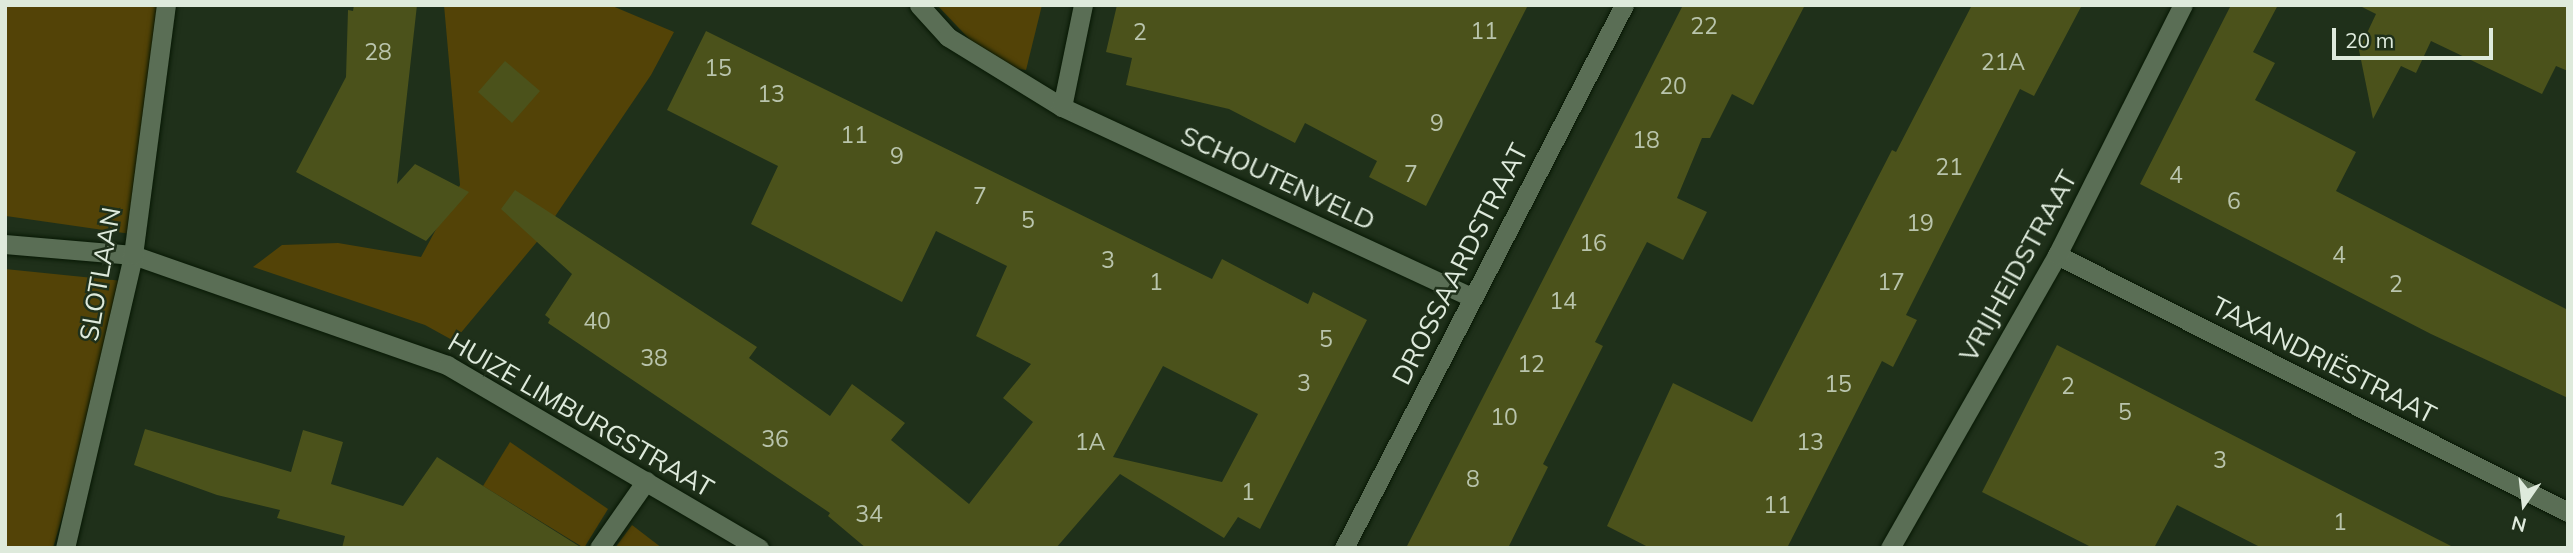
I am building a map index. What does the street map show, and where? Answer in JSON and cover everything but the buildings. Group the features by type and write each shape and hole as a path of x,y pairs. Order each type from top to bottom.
{"street":[{"name":"SLOTLAAN","path":"65,548 133,256 166,5"},
{"name":"SCHOUTENVELD","path":"919,5 948,37 1062,107 1472,297"},
{"path":"1062,107 1083,5"},
{"name":"DROSSAARDSTRAAT","path":"1344,548 1624,5"},
{"name":"VRIJHEIDSTRAAT","path":"1890,548 2057,256 2183,5"},
{"name":"HUIZE LIMBURGSTRAAT","path":"5,244 133,256 447,365 760,548"},
{"name":"TAXANDRIËSTRAAT","path":"2057,256 2568,512"},
{"path":"599,548 646,481"}],"shaded area":[{"path":"5,5 163,5 131,234 6,216"},
{"path":"444,5 610,5 674,32 651,75 541,237 454,341 425,325 253,267 282,245 338,243 421,257 460,185"},
{"path":"937,5 1042,5 1026,70 993,64"},
{"path":"5,269 123,281 111,351 53,548 5,548"},
{"path":"510,442 608,509 584,548 483,486"},
{"path":"632,525 662,548 615,548"}]}
